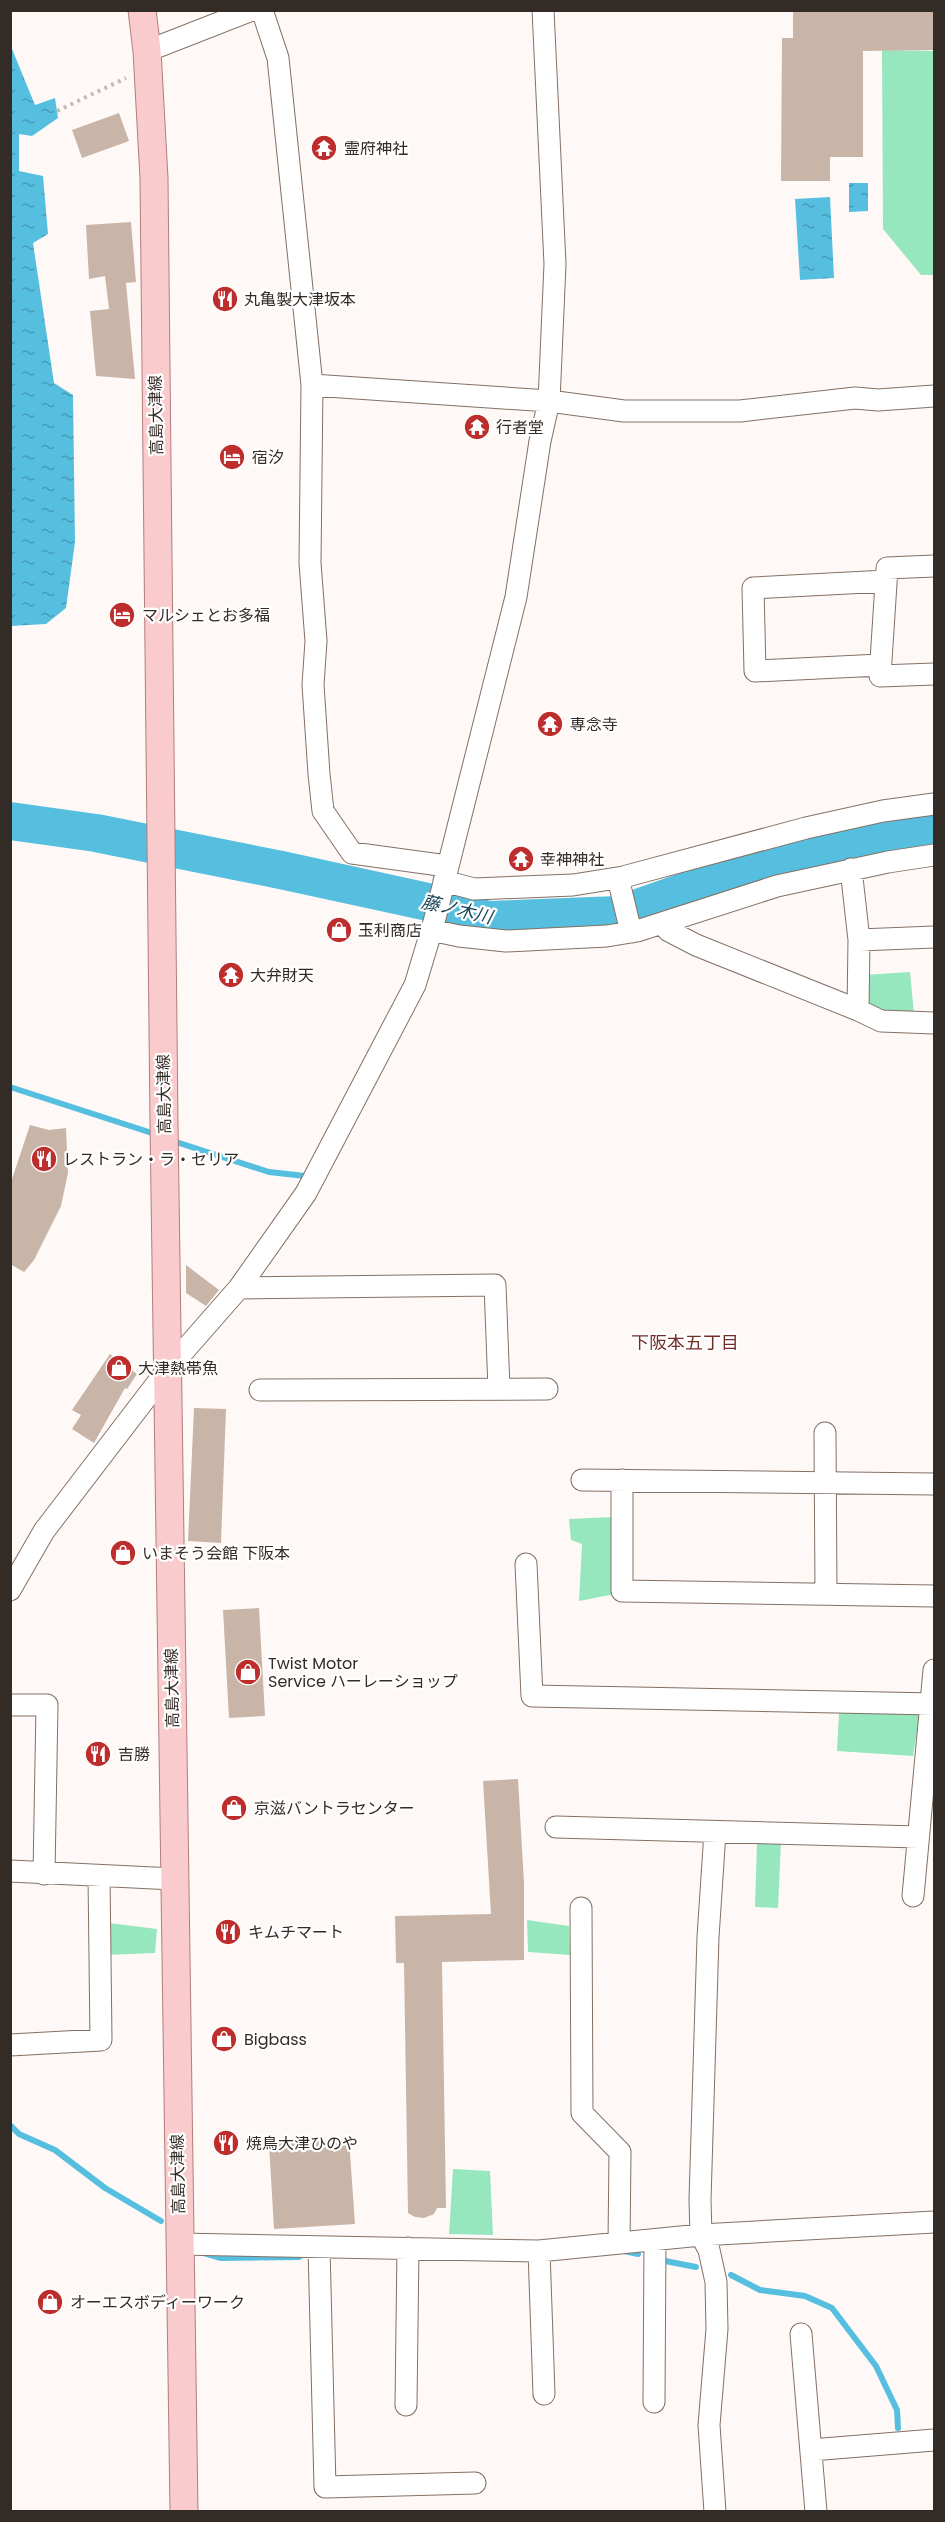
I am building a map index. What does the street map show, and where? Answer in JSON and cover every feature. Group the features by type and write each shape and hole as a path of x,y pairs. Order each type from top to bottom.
{"main road":[{"name":"高島大津線","path":"142,10 148,59 154,178 164,1136 184,2511"}],"street":[{"path":"148,59 252,10"},
{"path":"262,10 278,58 312,385 310,563 316,641 313,686 323,811 352,853 445,879 474,890 573,885 618,878 807,828 883,811 934,804"},
{"path":"10,1590 44,1531 168,1369 239,1288 306,1193 415,985 433,926 516,597 540,441 549,401 555,264 543,10"},
{"path":"312,385 549,401 624,411 740,411 855,398 879,400 934,396"},
{"path":"934,567 886,568 880,676 934,674"},
{"path":"880,665 755,670 753,588 886,581"},
{"path":"433,926 459,936 506,941 608,936 662,924 777,886 851,869 934,855"},
{"path":"851,869 859,940 858,1010"},
{"path":"618,878 631,932"},
{"path":"662,924 669,931 696,945 881,1021 934,1023"},
{"path":"859,940 934,937"},
{"path":"239,1288 495,1285 499,1389"},
{"path":"272,1396 547,1389"},
{"path":"825,1433 826,1594"},
{"path":"582,1480 934,1484"},
{"path":"622,1480 622,1591 934,1596"},
{"path":"526,1564 532,1696 933,1704"},
{"path":"913,1896 933,1704 934,1670"},
{"path":"10,1705 47,1705 44,1874"},
{"path":"556,1827 918,1837"},
{"path":"715,1832 708,1937 701,2235 710,2250 716,2282 717,2329 709,2425 715,2511"},
{"path":"10,1871 174,1879"},
{"path":"10,2045 100,2040 99,1876"},
{"path":"581,1908 582,2113 620,2152 619,2243"},
{"path":"179,2244 539,2251 701,2235 934,2222"},
{"path":"654,2402 655,2240"},
{"path":"319,2247 325,2487 474,2483"},
{"path":"406,2405 408,2248"},
{"path":"539,2251 544,2394"},
{"path":"801,2334 816,2511"},
{"path":"811,2450 934,2440"}],"path":[{"path":"57,111 100,93 148,59"}],"green space":[{"path":"882,50 934,51 934,275 921,275 883,229"},
{"path":"910,972 914,1014 883,1014 862,1007 863,975"},
{"path":"614,1517 615,1594 579,1601 582,1544 571,1540 569,1519"},
{"path":"920,1712 913,1756 837,1751 839,1713"},
{"path":"757,1841 781,1841 778,1908 755,1907"},
{"path":"527,1920 569,1926 570,1955 528,1952"},
{"path":"109,1923 157,1929 155,1953 105,1955"},
{"path":"453,2169 490,2171 493,2235 449,2234"}],"water":[{"path":"10,44 35,105 55,98 58,118 32,136 19,134 19,171 43,176 48,234 33,243 54,383 73,395 75,542 66,608 46,624 11,626"},
{"path":"849,183 868,183 868,211 849,212"},
{"path":"830,197 834,278 800,280 795,199"}],"building":[{"path":"799,10 934,10 934,50 863,51 863,157 830,157 830,181 781,181 782,38 793,38 793,12"},
{"path":"119,113 129,141 82,158 72,130"},
{"path":"131,222 136,282 126,283 135,379 96,376 90,311 109,309 105,276 89,279 86,225"},
{"path":"30,1125 49,1130 66,1128 68,1173 61,1206 34,1260 24,1272 10,1264 10,1185"},
{"path":"186,1265 219,1290 206,1306 186,1293"},
{"path":"110,1354 137,1374 127,1389 125,1388 94,1443 72,1429 81,1415 72,1410"},
{"path":"194,1408 226,1409 221,1543 188,1541"},
{"path":"259,1608 265,1716 229,1718 223,1610"},
{"path":"518,1779 524,1883 524,1960 442,1962 446,2208 437,2208 434,2214 424,2218 415,2217 408,2213 404,1963 396,1963 395,1916 491,1914 483,1781"},
{"path":"349,2139 355,2224 274,2229 269,2144"}],"waterway":[{"name":"藤ノ木川","path":"10,821 96,833 281,870 428,902 488,920 618,915 715,881 934,828"},
{"path":"10,1087 158,1135"},
{"path":"170,1140 269,1172 305,1176"},
{"path":"10,2125 19,2134 55,2150 105,2188 161,2221"},
{"path":"624,2251 638,2254"},
{"path":"204,2253 221,2258 299,2257"},
{"path":"665,2261 696,2267"},
{"path":"731,2275 760,2290 805,2296 832,2308 876,2366 897,2410 898,2428"}],"place":[{"name":"霊府神社","path":"324,148"},
{"name":"丸亀製大津坂本","path":"225,299"},
{"name":"行者堂","path":"477,427"},
{"name":"宿汐","path":"232,457"},
{"name":"マルシェとお多福","path":"122,615"},
{"name":"専念寺","path":"550,724"},
{"name":"幸神神社","path":"521,859"},
{"name":"玉利商店","path":"339,930"},
{"name":"大弁財天","path":"231,975"},
{"name":"レストラン・ラ・セリア","path":"44,1159"},
{"name":"大津熱帯魚","path":"119,1368"},
{"name":"いまそう会館 下阪本","path":"123,1553"},
{"name":"Twist Motor Service ハーレーショップ","path":"248,1672"},
{"name":"吉勝","path":"98,1754"},
{"name":"京滋バントラセンター","path":"234,1808"},
{"name":"キムチマート","path":"228,1932"},
{"name":"Bigbass","path":"224,2039"},
{"name":"焼鳥大津ひのや","path":"226,2143"},
{"name":"オーエスボディーワーク","path":"50,2302"}],"district":[{"name":"下阪本五丁目","path":"685,1342"}]}
